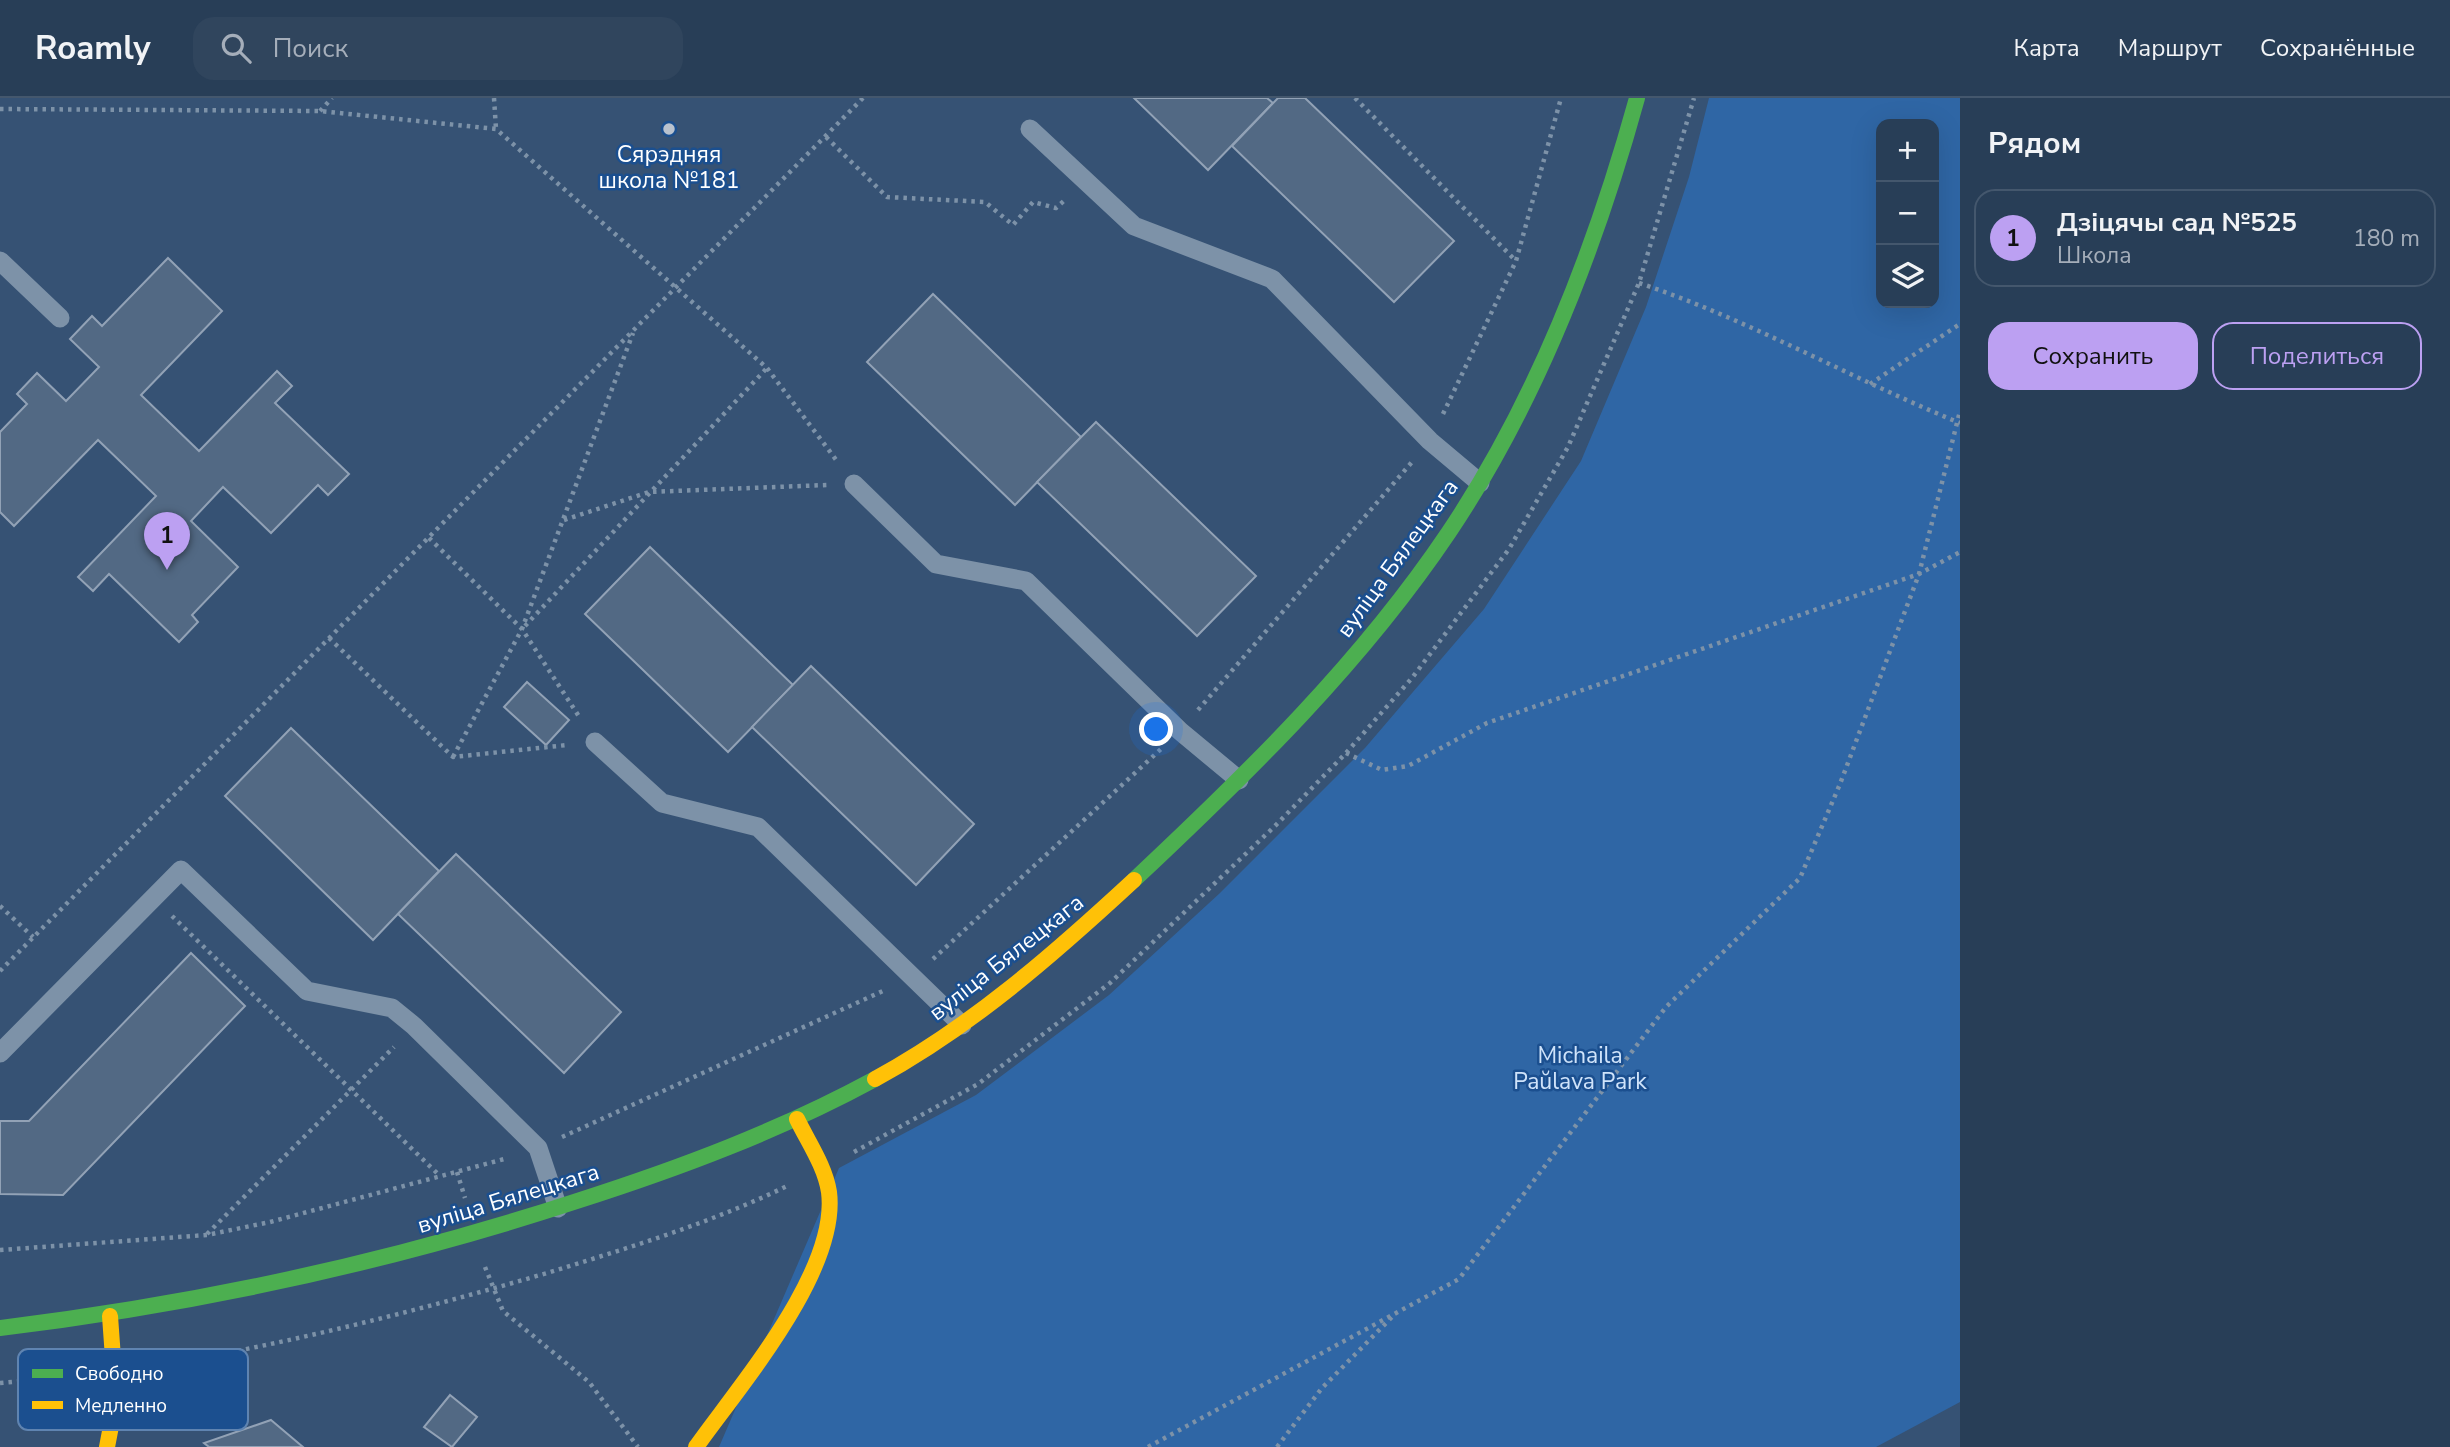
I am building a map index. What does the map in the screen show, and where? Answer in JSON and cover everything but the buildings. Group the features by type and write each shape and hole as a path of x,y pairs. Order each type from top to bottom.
{"street":[{"name":"вуліца Бялецкага","path":"0,1328 110,1317 320,1276 475,1234 558,1208 668,1171 797,1119 882,1075 962,1025 1100,913 1240,780 1336,677 1413,583 1480,483 1533,380 1577,278 1603,208 1637,98"},
{"path":"696,1447 804,1291 818,1259 829,1214 829,1195 821,1170 797,1119"},
{"path":"110,1317 114,1349"},
{"path":"107,1447 113,1430"}],"lane":[{"path":"1030,129 1134,226 1272,279 1430,441 1480,483"},
{"path":"0,261 60,318"},
{"path":"854,484 936,564 1026,581 1180,731 1240,780"},
{"path":"595,742 662,803 758,827 962,1025"},
{"path":"0,1053 181,870 307,991 392,1009 415,1026 538,1148 558,1208"}],"path":[{"path":"320,111 332,98"},
{"path":"494,98 496,129"},
{"path":"0,971 863,98"},
{"path":"1355,98 1516,261"},
{"path":"0,1250 207,1235 270,1222 538,1148 914,977 1180,731 1430,441 1516,261 1561,98"},
{"path":"244,1349 321,1335 492,1289 709,1219 821,1170 978,1084 1110,983 1346,753 1469,604 1540,501 1591,399 1639,283 1694,98"},
{"path":"0,109 320,111 496,129 767,368 854,484"},
{"path":"825,136 887,197 985,202 1013,225 1033,202 1056,208 1083,180"},
{"path":"1639,283 1701,304 1869,384 1958,422"},
{"path":"1869,384 1960,324"},
{"path":"453,757 522,629 635,329"},
{"path":"522,629 767,368"},
{"path":"1148,1447 1459,1279 1666,1007 1800,878 1840,784 1919,574 1960,411"},
{"path":"563,520 649,492 854,484"},
{"path":"329,638 453,757 595,742 522,629 429,538"},
{"path":"1346,753 1382,770 1408,766 1487,723 1919,574 1960,552"},
{"path":"153,898 440,1176"},
{"path":"0,906 33,937"},
{"path":"207,1235 415,1026"},
{"path":"457,1172 467,1207"},
{"path":"483,1261 503,1311 597,1391 638,1447"},
{"path":"1277,1447 1322,1388 1395,1314"},
{"path":"0,1383 18,1381"}],"green space":[{"name":"Michaila Paŭlava Park","path":"1709,98 1960,98 1960,1402 1876,1447 719,1447 839,1168 976,1095 1109,995 1220,893 1365,748 1484,609 1581,461 1646,307 1689,177"}],"traffic: fast":[{"path":"1134,880 1261,757 1341,671 1379,627 1449,532 1510,430 1560,323 1602,212 1637,98"},
{"path":"0,1328 219,1294 435,1244 577,1201 691,1162 766,1132 875,1079"}],"traffic: slow":[{"path":"875,1079 978,1013 1042,962 1134,880"},
{"path":"696,1447 783,1326 819,1256 828,1223 829,1192 820,1164 797,1119"},
{"path":"110,1316 112,1349"},
{"path":"107,1447 110,1430"}],"place":[{"name":"Сярэдняя школа №181","path":"669,129"},
{"name":"Дзіцячы сад №525","path":"167,570"}]}
